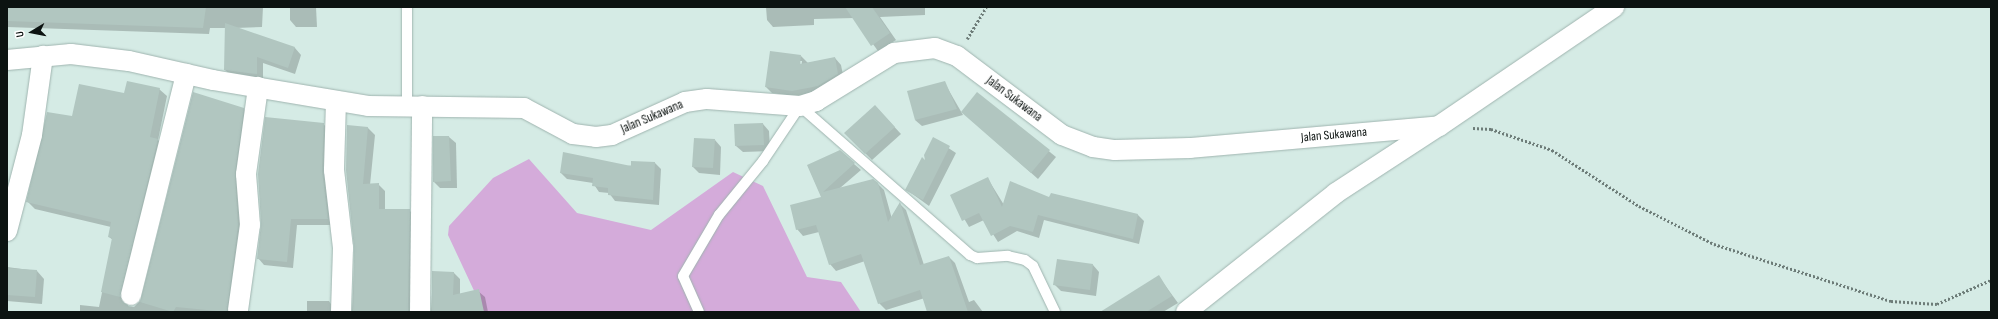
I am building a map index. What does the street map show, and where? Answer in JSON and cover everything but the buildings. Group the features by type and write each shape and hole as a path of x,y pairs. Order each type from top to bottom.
{"street":[{"name":"Jalan Sukawana","path":"7,60 71,54 121,60 186,74 336,100 414,106 524,108 573,134 596,137 612,134 685,102 713,99 800,106 816,101 894,53 935,48 957,56 1062,135 1093,147 1190,148 1439,126 1608,10"},
{"path":"7,231 32,135 43,56"},
{"path":"131,295 186,74"},
{"path":"238,310 250,225 246,174 258,87"},
{"path":"336,100 334,170 343,248 341,312"},
{"path":"414,106 420,312"},
{"path":"1186,312 1336,193 1439,126"}],"lane":[{"path":"407,7 414,106"},
{"path":"699,312 683,276 719,214 763,161 800,106 970,254 977,258 1008,256 1025,260 1033,266 1055,312"}],"path":[{"path":"957,56 986,7"},
{"path":"1439,126 1491,129 1552,150 1639,206 1714,244 1891,301 1937,304 1991,280"}],"shaded area":[{"path":"529,159 577,213 651,230 733,172 763,186 807,277 841,282 861,312 484,312 448,235 449,226 493,178"}]}
